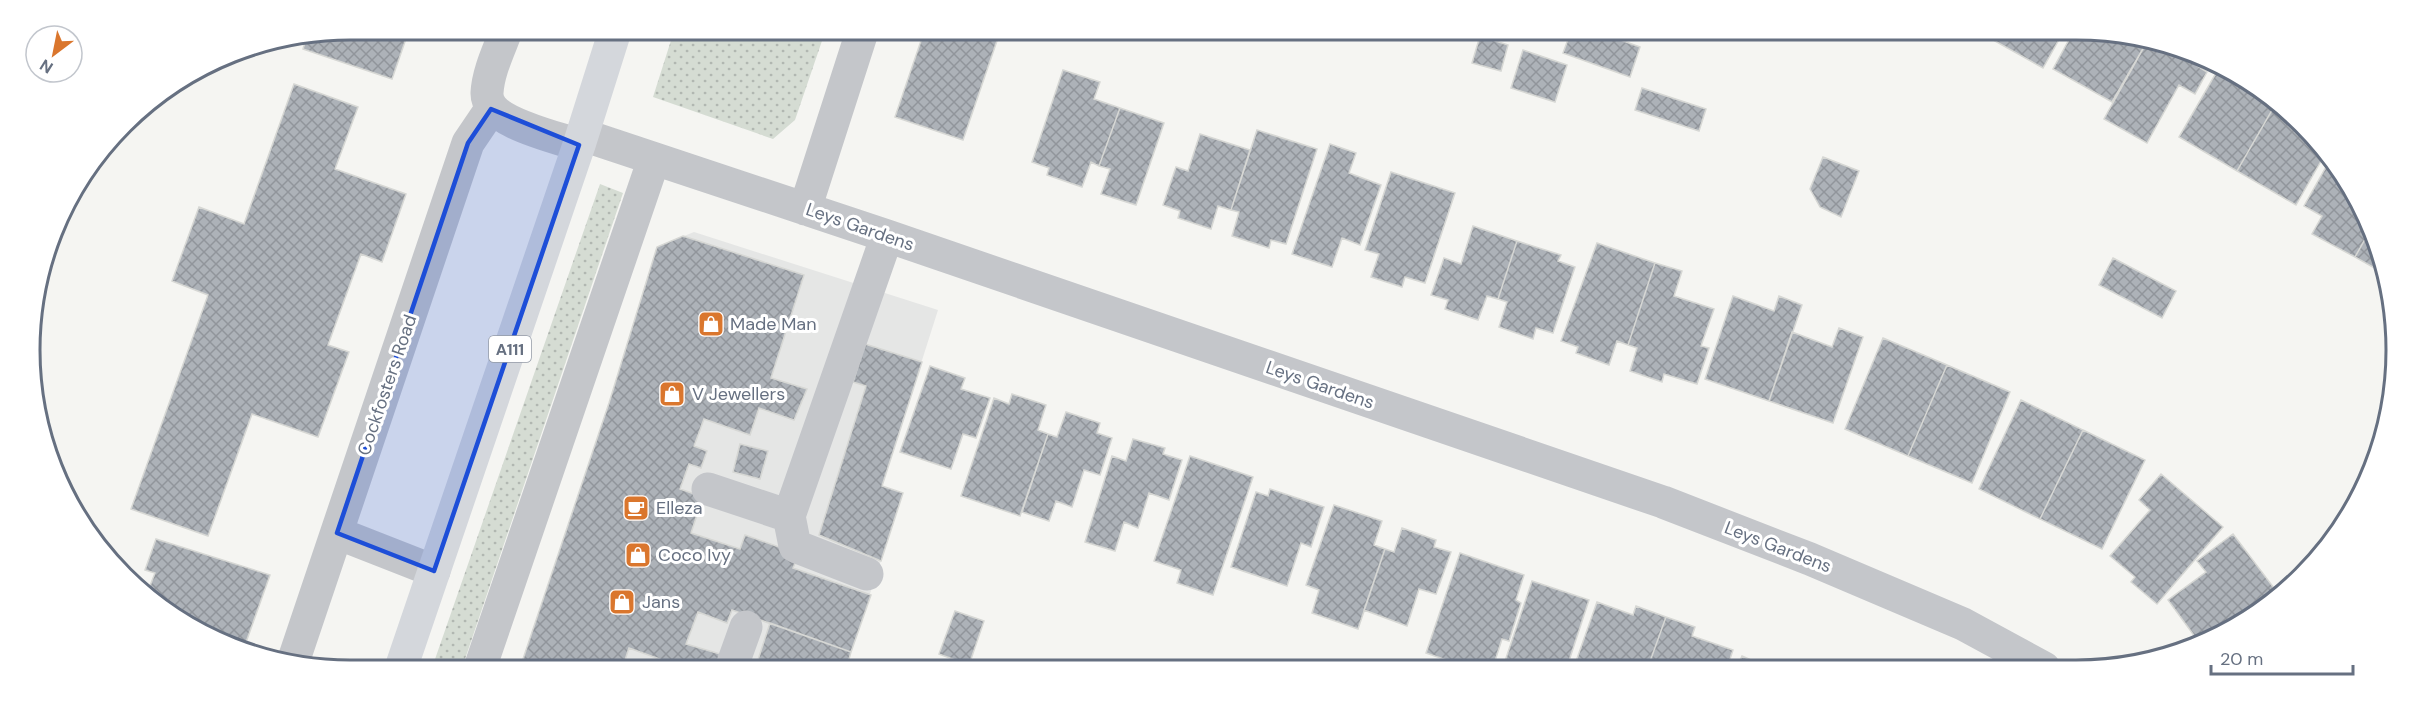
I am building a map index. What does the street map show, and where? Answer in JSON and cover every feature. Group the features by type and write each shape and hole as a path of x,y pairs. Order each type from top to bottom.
{"main road":[{"name":"A111","path":"404,660 581,140 612,40"}],"street":[{"path":"503,40 487,95 491,109 506,119 581,140"},
{"path":"805,209 859,40"},
{"name":"Cockfosters Road","path":"295,656 468,143 491,109"},
{"name":"Leys Gardens","path":"581,140 654,159 886,236 1663,502 1810,559 1963,624 2029,660"},
{"path":"483,660 654,159"},
{"path":"867,574 795,546 789,516 886,236"},
{"path":"708,489 789,516"},
{"path":"337,533 435,571"},
{"path":"734,660 746,627"}],"highlighted area":[{"path":"491,109 579,145 434,571 337,533 468,143"}],"shaded area":[{"path":"671,40 822,40 795,120 773,139 653,97"},
{"path":"600,184 623,193 465,660 435,660"},
{"path":"694,232 938,310 882,486 903,493 851,652 771,624 758,660 523,660 609,403 657,247"}],"building":[{"path":"406,40 392,79 303,49 305,44 330,41"},
{"path":"921,40 997,40 963,140 895,117"},
{"path":"1479,40 1492,40 1508,45 1501,71 1472,63"},
{"path":"1568,40 1621,40 1640,47 1630,77 1563,53"},
{"path":"1993,40 2059,40 2043,68"},
{"path":"2069,40 2117,43 2144,48 2112,102 2053,69"},
{"path":"2144,48 2194,64 2207,72 2195,94 2179,85 2147,143 2104,119"},
{"path":"1523,50 1567,65 1555,102 1511,88"},
{"path":"1063,70 1100,82 1094,99 1120,108 1099,166 1091,162 1082,187 1047,175 1049,168 1032,162"},
{"path":"2216,73 2272,110 2237,171 2179,137"},
{"path":"294,84 358,107 335,169 406,194 382,262 361,254 328,345 349,352 318,437 252,414 208,536 131,509 208,295 172,281 199,207 244,224"},
{"path":"1642,88 1706,109 1699,131 1635,110"},
{"path":"1120,108 1164,123 1136,205 1101,194 1110,169 1099,166"},
{"path":"2272,110 2296,131 2321,161 2296,205 2237,171"},
{"path":"1257,130 1317,149 1286,244 1271,240 1269,248 1232,236 1239,212 1231,210"},
{"path":"1200,134 1250,150 1231,210 1218,206 1211,229 1178,218 1180,211 1163,205 1176,167 1188,171"},
{"path":"1330,144 1356,153 1349,173 1381,185 1360,245 1342,238 1332,267 1292,254"},
{"path":"1823,157 1859,171 1841,217 1820,207 1810,189"},
{"path":"2326,167 2355,213 2365,239 2355,257 2312,234 2322,216 2304,206"},
{"path":"1391,172 1455,193 1425,283 1405,277 1402,287 1371,277 1379,254 1365,250"},
{"path":"1473,226 1517,241 1498,299 1487,296 1478,320 1445,309 1448,300 1431,295 1444,258 1461,264"},
{"path":"683,236 804,275 771,378 807,389 794,420 759,408 750,435 704,419 694,446 707,451 701,468 689,464 680,489 703,497 691,533 740,549 745,535 799,554 793,568 871,595 851,652 732,610 727,623 698,612 686,644 720,654 718,660 662,660 629,648 625,660 523,660 609,403 657,247"},
{"path":"2365,239 2376,269 2355,257"},
{"path":"1517,241 1561,255 1558,261 1575,267 1553,333 1536,328 1533,339 1499,327 1507,302 1498,299"},
{"path":"1597,243 1655,263 1628,345 1617,341 1609,365 1576,353 1578,347 1561,341"},
{"path":"2113,258 2176,291 2162,318 2099,285"},
{"path":"1655,263 1682,271 1674,296 1714,309 1701,346 1709,348 1697,384 1664,374 1662,382 1630,371 1637,348 1628,345"},
{"path":"1733,296 1774,311 1779,296 1802,305 1769,401 1705,379"},
{"path":"1839,328 1863,337 1833,423 1769,401 1792,332 1832,347"},
{"path":"1883,338 1947,365 1908,456 1845,429"},
{"path":"865,344 922,362 882,486 903,493 881,561 819,535 866,386 853,382"},
{"path":"1947,365 2010,392 1972,483 1908,456"},
{"path":"930,366 965,378 961,389 990,398 976,438 963,434 951,469 900,452"},
{"path":"1012,394 1046,405 1038,430 1048,434 1020,516 961,496 994,398 1009,404"},
{"path":"2021,400 2083,430 2040,519 1979,489"},
{"path":"1066,412 1100,423 1097,433 1112,438 1100,475 1084,470 1072,507 1056,501 1049,521 1022,512 1048,434 1057,437"},
{"path":"2083,430 2145,460 2102,549 2040,519"},
{"path":"1133,439 1165,448 1163,454 1182,460 1169,500 1149,493 1138,528 1124,522 1115,551 1085,542 1112,456 1126,461"},
{"path":"740,444 768,451 760,479 733,472"},
{"path":"1190,456 1253,477 1213,595 1177,583 1181,570 1154,561"},
{"path":"2161,474 2223,527 2157,604 2131,582 2135,577 2110,556 2150,510 2139,500"},
{"path":"1270,489 1324,507 1311,547 1301,543 1287,586 1231,567 1256,492 1268,496"},
{"path":"1334,505 1382,521 1374,545 1385,549 1358,629 1312,613 1319,590 1306,585"},
{"path":"1402,528 1436,540 1434,547 1451,552 1436,594 1419,589 1407,626 1364,610 1385,549 1394,552"},
{"path":"2233,534 2275,589 2232,619 2195,637 2168,600 2206,572 2197,561"},
{"path":"156,539 270,575 246,642 213,629 178,608 150,587 155,573 145,570"},
{"path":"1460,553 1524,575 1516,600 1521,603 1509,641 1502,639 1495,660 1446,660 1426,653"},
{"path":"1532,581 1589,600 1569,660 1505,660"},
{"path":"1597,602 1633,615 1636,606 1666,617 1651,660 1576,660"},
{"path":"955,611 984,621 971,660 955,660 939,654"},
{"path":"1666,617 1695,627 1692,636 1733,650 1730,660 1651,660"},
{"path":"770,623 851,652 849,660 758,660"}],"place":[{"name":"Made Man","path":"711,324"},
{"name":"V Jewellers","path":"672,394"},
{"name":"Elleza","path":"636,508"},
{"name":"Coco Ivy","path":"638,555"},
{"name":"Jans","path":"622,602"}]}
